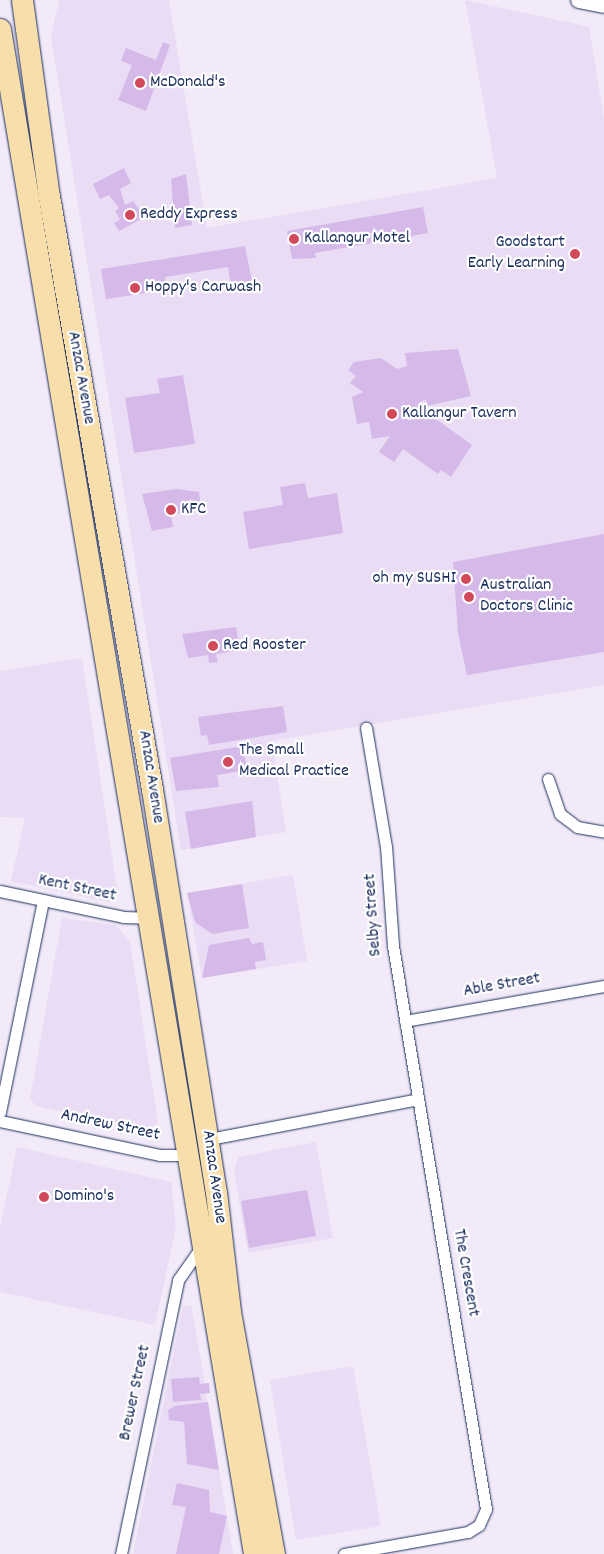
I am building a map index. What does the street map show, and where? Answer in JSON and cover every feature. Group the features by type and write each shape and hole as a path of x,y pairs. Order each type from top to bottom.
{"highway":[{"name":"Anzac Avenue","path":"22,0 50,205 108,525 208,1137 232,1320 274,1554"},
{"name":"Anzac Avenue","path":"0,29 254,1554"}],"street":[{"path":"579,0 604,5"},
{"name":"Selby Street","path":"366,728 386,847 393,946 418,1099"},
{"path":"548,779 560,814 577,827 604,832"},
{"name":"Kent Street","path":"0,891 147,918"},
{"path":"0,1112 43,900"},
{"name":"Able Street","path":"405,1021 604,986"},
{"path":"186,1153 208,1137 418,1099"},
{"name":"The Crescent","path":"344,1554 460,1534 479,1525 486,1515 418,1099"},
{"name":"Andrew Street","path":"0,1121 160,1155 186,1153"},
{"name":"Brewer Street","path":"121,1554 178,1280 202,1246"}],"shaded area":[{"path":"59,0 169,0 207,228 497,178 465,0 589,27 604,119 604,685 272,741 286,832 181,850 51,36"},
{"path":"82,658 118,895 109,902 11,881 25,818 0,817 0,671"},
{"path":"293,875 307,961 202,978 187,893"},
{"path":"62,918 115,925 130,941 158,1123 149,1130 36,1106 30,1099"},
{"path":"316,1142 333,1238 248,1253 234,1171 238,1157"},
{"path":"17,1147 171,1182 176,1227 155,1325 0,1292 0,1228"},
{"path":"183,1306 191,1306 205,1383 209,1383 206,1394 233,1554 133,1554"},
{"path":"353,1366 381,1526 296,1540 270,1380"}],"building":[{"name":"McDonald's","path":"163,42 170,45 146,111 118,100 132,65 121,61 126,48 156,60"},
{"path":"124,168 131,183 120,189 125,205 133,201 145,217 119,231 114,223 120,220 115,211 119,208 109,195 100,199 93,184"},
{"path":"186,174 192,225 175,228 171,179"},
{"path":"423,207 428,233 315,253 316,258 292,259 287,231"},
{"path":"245,246 252,281 231,285 228,267 165,277 167,290 106,299 101,269"},
{"name":"Kallangur Tavern","path":"458,349 471,396 427,406 426,400 421,401 418,406 472,445 451,477 441,470 438,474 403,449 394,462 379,452 390,436 372,439 369,422 357,424 352,397 363,392 350,383 356,376 348,370 354,362 381,358 397,369 407,366 405,353"},
{"path":"183,375 195,444 134,453 125,398 160,393 157,379"},
{"path":"305,483 308,498 337,493 343,533 249,549 243,512 283,505 280,487"},
{"name":"KFC","path":"177,489 199,492 201,508 171,515 173,527 152,531 142,494"},
{"path":"604,534 604,652 467,675 458,633 453,562"},
{"name":"Red Rooster","path":"236,627 240,650 216,654 218,662 209,663 208,655 188,658 182,634"},
{"path":"283,706 287,732 209,745 207,735 201,736 198,717"},
{"path":"261,743 262,749 244,752 247,770 217,775 219,787 176,791 170,758"},
{"path":"252,801 256,837 191,849 185,812"},
{"path":"242,884 249,928 212,934 195,922 187,893"},
{"path":"249,938 252,944 263,942 266,960 255,962 256,969 202,978 209,945"},
{"path":"307,1190 316,1236 249,1248 241,1201"},
{"path":"199,1377 200,1384 209,1383 210,1393 200,1394 201,1400 173,1402 171,1379"},
{"path":"208,1402 219,1470 187,1464 184,1422 169,1420 168,1410 175,1406"},
{"path":"177,1483 209,1490 210,1512 227,1516 219,1554 176,1554 186,1507 172,1505"}],"place":[{"name":"McDonald's","path":"140,83"},
{"name":"Reddy Express","path":"130,215"},
{"name":"Kallangur Motel","path":"294,239"},
{"name":"Goodstart Early Learning","path":"575,254"},
{"name":"Hoppy's Carwash","path":"135,288"},
{"name":"Kallangur Tavern","path":"392,414"},
{"name":"KFC","path":"171,510"},
{"name":"oh my SUSHI","path":"466,579"},
{"name":"Australian Doctors Clinic","path":"469,597"},
{"name":"Red Rooster","path":"213,646"},
{"name":"The Small Medical Practice","path":"228,762"},
{"name":"Domino's","path":"44,1197"}]}
